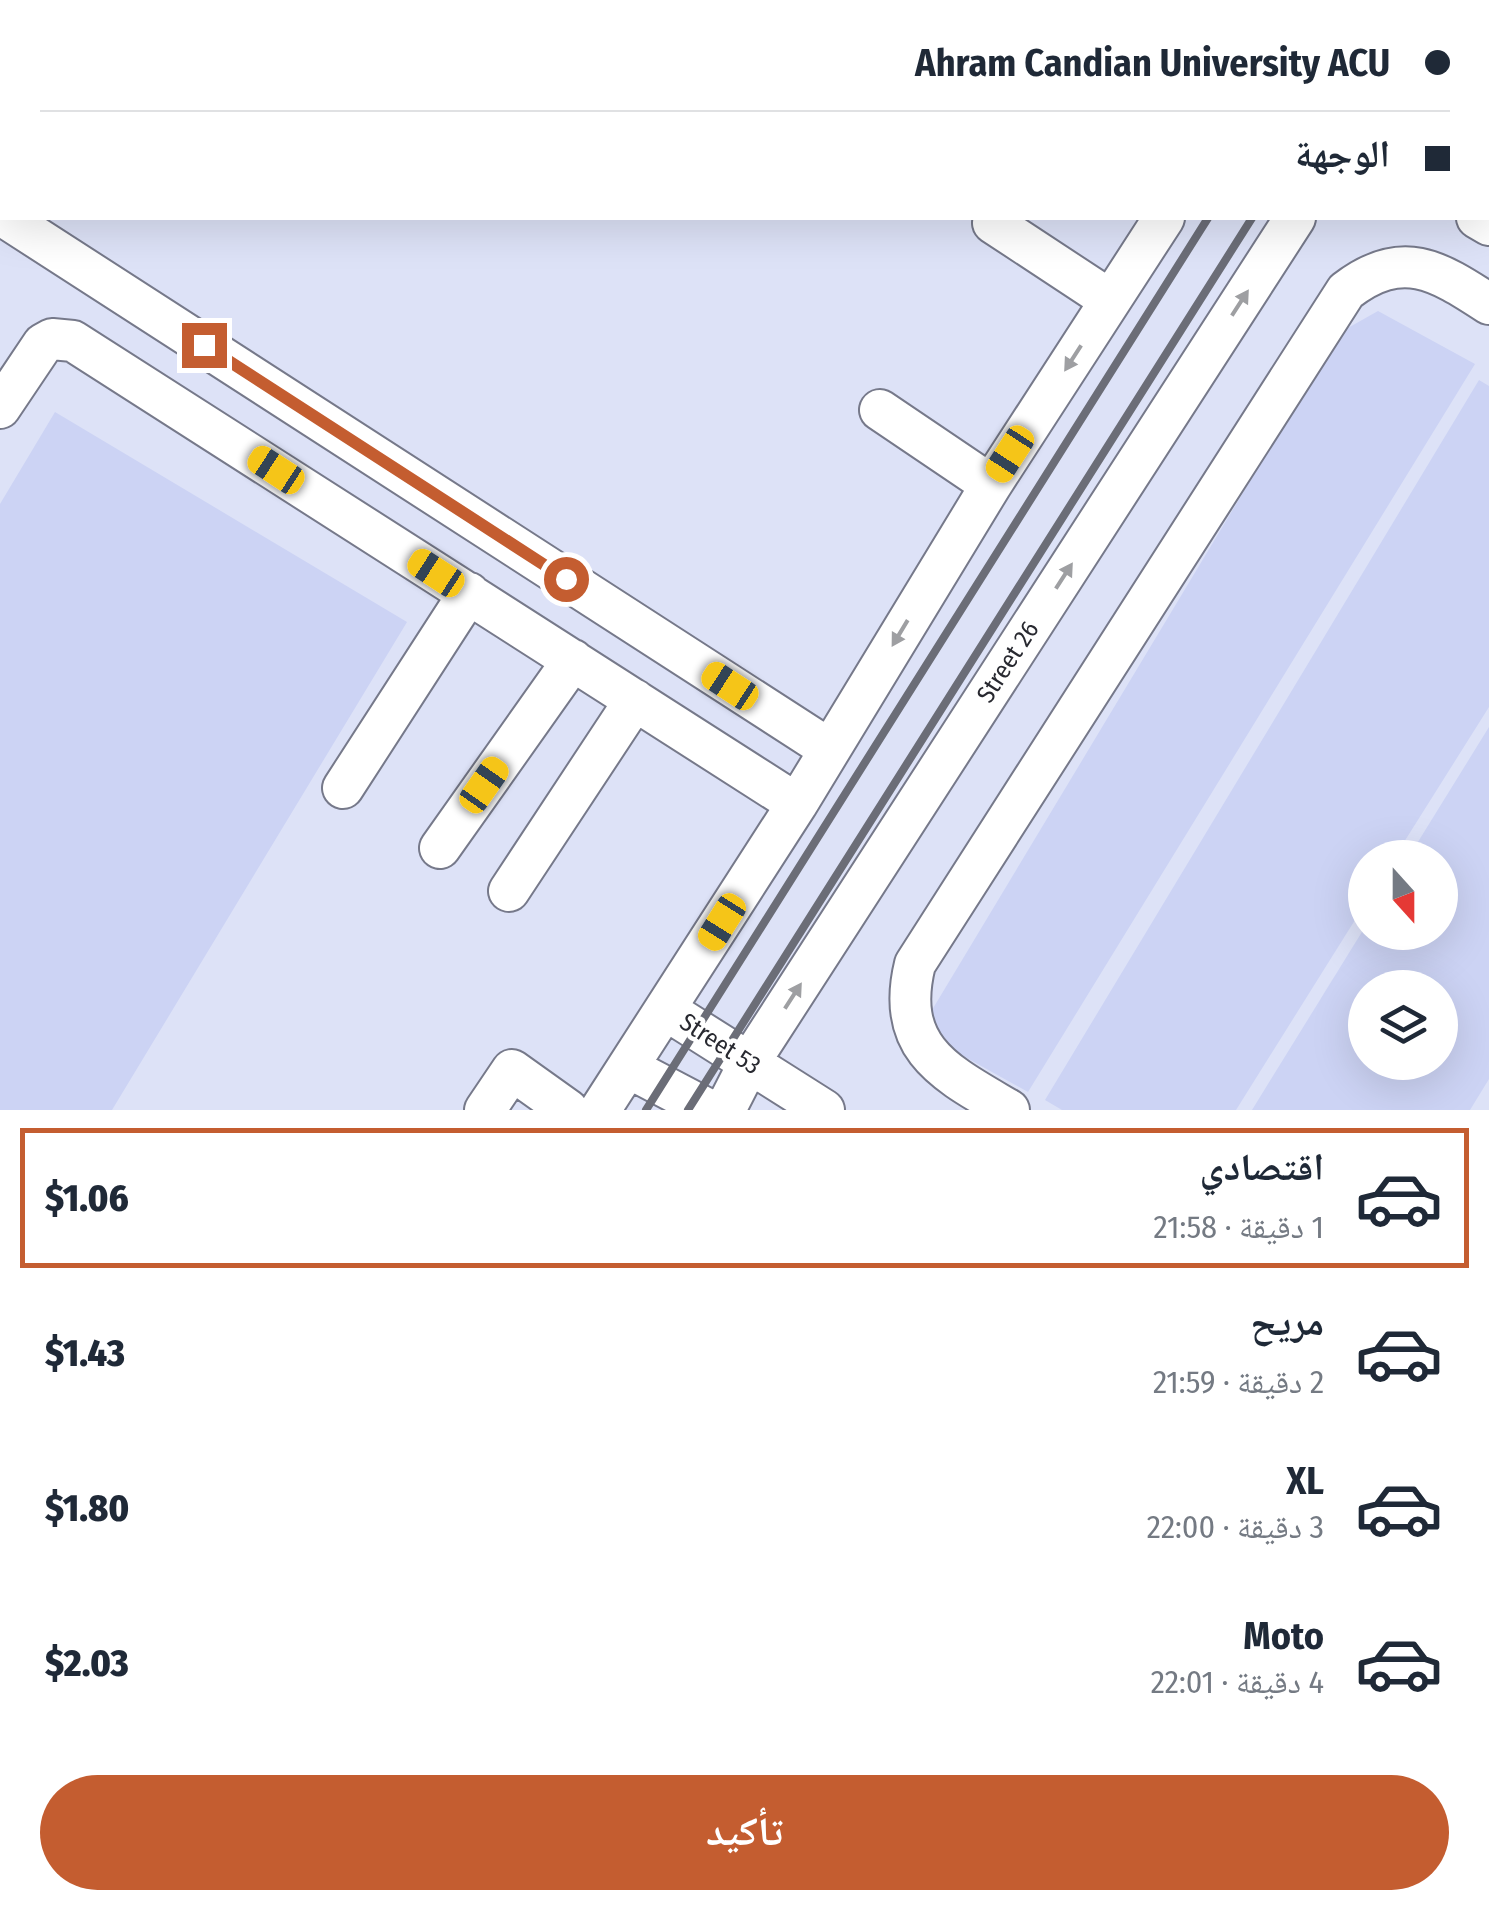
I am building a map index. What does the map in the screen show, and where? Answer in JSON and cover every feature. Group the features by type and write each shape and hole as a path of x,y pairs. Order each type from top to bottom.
{"street":[{"path":"11,220 829,750"},
{"path":"600,1110 797,804 991,484 1163,220"},
{"name":"Street 26","path":"725,1110 750,1063 1294,220"},
{"path":"993,223 1110,300"},
{"path":"1009,1110 946,1073 920,1043 909,1004 914,964 1346,291 1381,270 1422,268 1442,274 1489,304"},
{"path":"0,408 43,344 63,338 73,341 797,804"},
{"path":"880,410 991,484"},
{"path":"343,788 468,593"},
{"path":"440,848 573,660"},
{"path":"509,891 636,700"},
{"name":"Street 53","path":"666,1010 824,1110"},
{"path":"628,1068 709,1110"},
{"path":"486,1110 512,1070 568,1110"}],"shaded area":[{"path":"0,220 1489,220 1489,1110 0,1110"}],"building":[{"path":"1378,311 1475,364 1028,1092 940,1043 926,1020 1339,333"},
{"path":"1479,380 1489,386 1489,707 1405,840 1348,840 1348,931 1236,1110 1062,1110 1045,1100"},
{"path":"55,412 407,622 112,1110 0,1110 0,504"},
{"path":"1489,727 1489,1079 1470,1110 1252,1110 1351,950 1458,950 1458,840 1419,840"}],"railway":[{"path":"646,1110 1207,220"},
{"path":"688,1110 1251,220"}],"route":[{"path":"204,345 566,579"}]}
